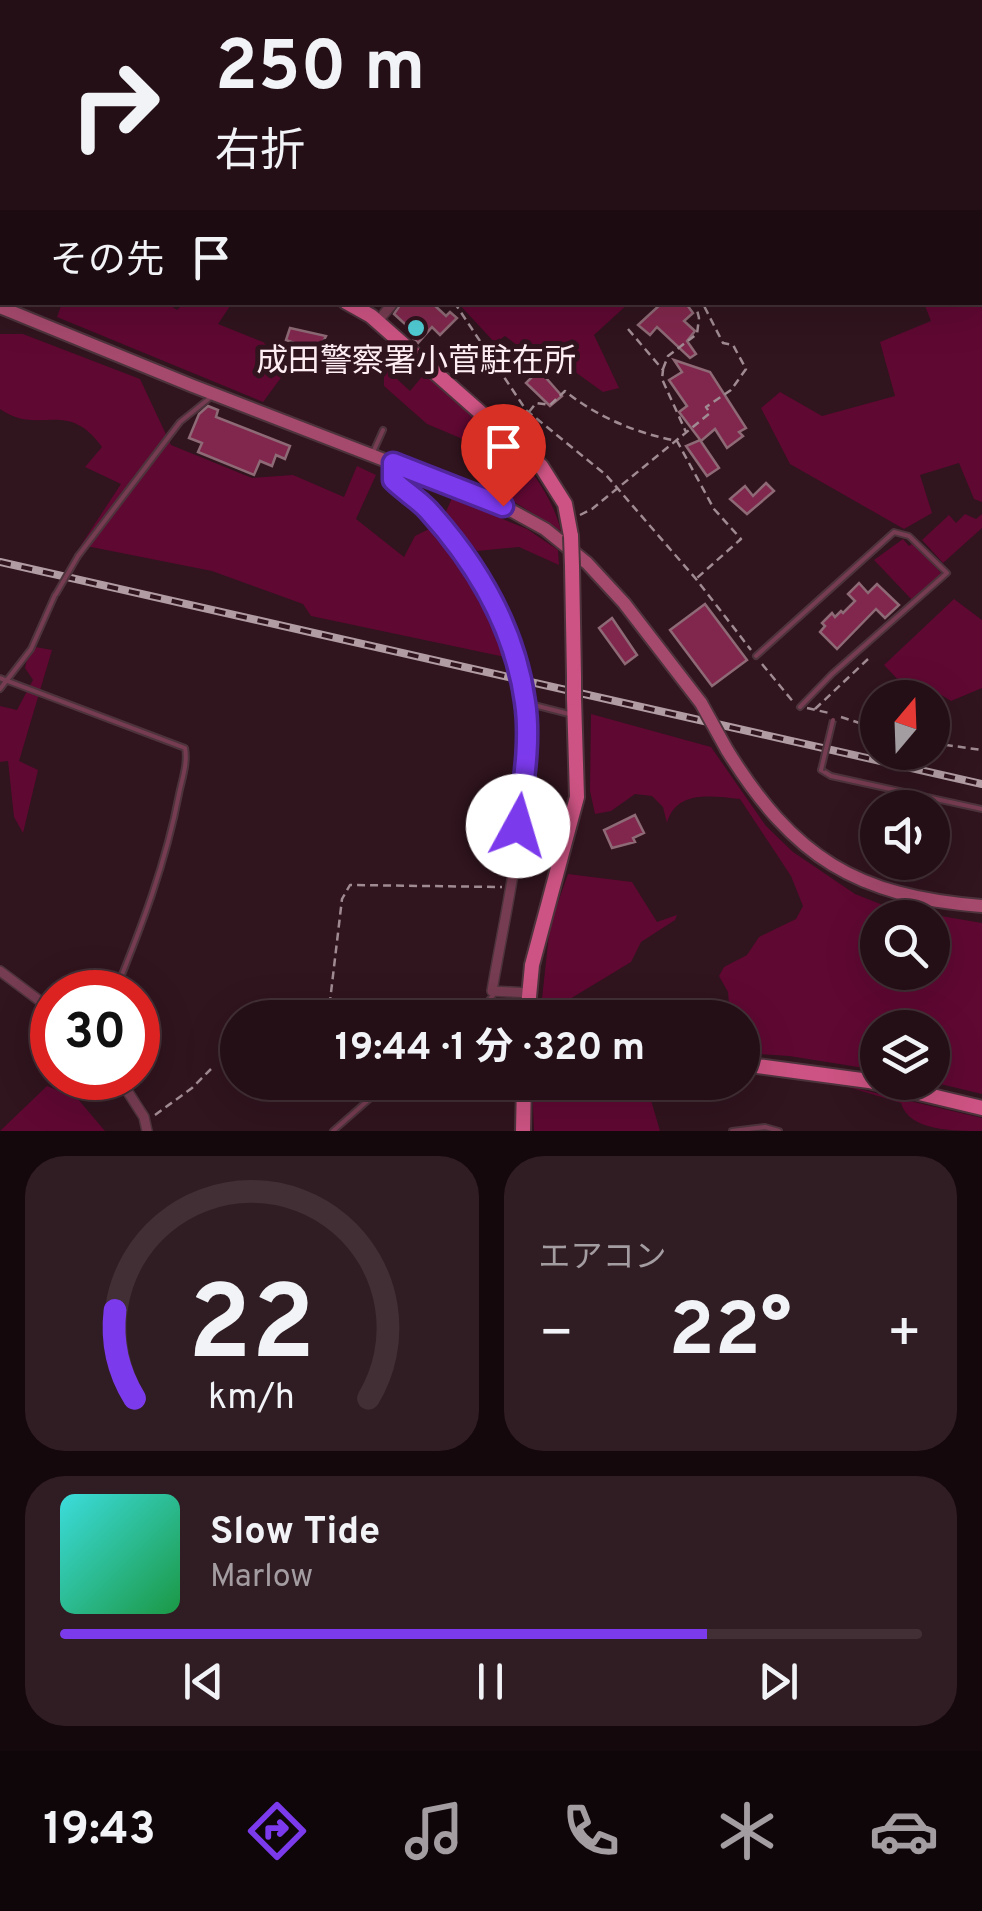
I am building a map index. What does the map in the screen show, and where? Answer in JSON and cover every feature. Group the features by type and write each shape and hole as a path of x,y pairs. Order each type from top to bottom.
{"main road":[{"path":"351,305 377,322 528,453 559,490 570,520 577,797 532,965 528,1000"},
{"path":"760,1066 869,1081 982,1108"},
{"path":"523,1131 524,1100"}],"street":[{"path":"377,322 391,305"},
{"path":"0,307 503,506 566,544 624,603 701,703 762,804 785,829 838,869 864,882 911,898 982,906"},
{"path":"393,463 393,480 424,506 470,561 509,636 522,687 526,703 525,768 492,991 528,993"},
{"path":"0,970 30,993"},
{"path":"135,1100 146,1126"}],"lane":[{"path":"0,689 32,649 78,556 180,422 215,394"},
{"path":"372,455 382,430"},
{"path":"756,656 894,532 910,536 948,573 800,706"},
{"path":"0,678 185,748 186,762 174,822 124,970"},
{"path":"526,703 575,715"},
{"path":"834,717 821,770 831,776 982,809"},
{"path":"489,1000 496,992"},
{"path":"333,1131 368,1100"},
{"path":"732,1131 765,1127 778,1131"}],"path":[{"path":"456,305 528,412 606,475 696,579 794,704 860,724"},
{"path":"687,433 662,379 668,356 697,334 696,305"},
{"path":"570,520 592,509 687,433 710,413 706,406 731,390 746,368 733,345 722,343 703,305"},
{"path":"628,329 663,370"},
{"path":"528,412 536,404 550,405 565,391 590,411 677,441 714,509 741,540 696,579"},
{"path":"814,710 868,659"},
{"path":"950,746 982,750"},
{"path":"330,1000 342,899 350,885 508,887"},
{"path":"146,1126 212,1069"}],"shaded area":[{"path":"61,305 169,305 177,310 182,305 231,305 218,324 263,342 289,367 263,402 57,317"},
{"path":"460,305 627,305 594,335 619,388 603,392 571,369 557,376 505,336 495,343"},
{"path":"925,305 982,305 982,502 974,499 959,463 920,475 932,513 904,529 790,464 761,408 780,392 822,416 895,396 880,342 931,321"},
{"path":"0,334 23,334 140,379 171,445 252,478 293,475 344,497 357,466 376,475 356,519 404,557 415,536 435,526 477,583 505,657 311,616 303,604 212,571 81,545 121,484 85,467 102,447 89,432 64,420 28,420 0,409"},
{"path":"384,367 410,391 425,373 506,443 539,483 561,531 497,491 508,458 427,424 384,386"},
{"path":"452,498 527,529 558,550 559,565 519,547 477,551 444,516"},
{"path":"965,514 976,519 982,514 982,528 943,563 922,540 949,515 956,523"},
{"path":"903,539 909,546 913,543 942,574 913,601 874,560"},
{"path":"954,599 982,620 982,688 951,701 950,680 898,680 884,665"},
{"path":"30,646 52,650 19,761 38,770 23,833 14,817 8,761 0,762 0,706 17,710 33,680 25,668"},
{"path":"591,714 711,747 766,826 793,852 870,900 860,900 860,990 950,990 950,918 982,923 982,1094 950,1086 950,1010 860,1010 860,1067 760,1054 760,1000 729,1000 719,976 724,967 747,955 759,937 796,919 803,906 791,876 740,799 686,800 672,812 667,823 663,807 652,796 635,794 611,811 595,814 590,791"},
{"path":"568,874 632,882 657,922 677,915 641,942 631,962 568,1000 542,1000 550,925"},
{"path":"32,1100 79,1100 105,1131 0,1131"},
{"path":"533,1100 651,1100 660,1131 534,1131"},
{"path":"891,1100 982,1118 982,1131 946,1130 922,1124 901,1103"}],"building":[{"path":"400,305 434,305 446,316 450,312 457,318 440,335 432,327 418,343 411,337 415,333 394,314"},
{"path":"660,305 687,305 693,313 684,321 695,331 687,341 696,354 690,358 657,327 650,335 638,325"},
{"path":"290,328 326,336 316,355 300,366 294,358 309,348 286,340"},
{"path":"674,360 710,372 746,428 739,432 743,436 727,448 715,429 701,441 679,412 687,406 669,380 682,372"},
{"path":"539,370 562,396 550,406 526,383"},
{"path":"208,406 218,410 216,417 290,446 285,459 276,455 272,466 260,461 254,475 198,452 202,443 189,438 199,414"},
{"path":"700,440 719,468 707,476 686,446"},
{"path":"766,483 774,491 747,514 730,499 745,486 753,496"},
{"path":"859,583 868,593 877,584 899,605 885,618 876,609 837,649 820,632 825,626 822,623 832,613 835,617 843,613 855,601 848,594"},
{"path":"705,604 747,660 712,686 670,630"},
{"path":"612,618 637,655 625,664 599,628"},
{"path":"635,815 644,833 633,838 635,842 612,848 604,830"}],"railway":[{"path":"0,562 982,784"}],"place":[{"name":"成田警察署小菅駐在所","path":"416,328"}],"route":[{"path":"503,506 393,463 390,470 396,484 424,506 470,561 509,636 526,703 525,768 518,826"}]}
